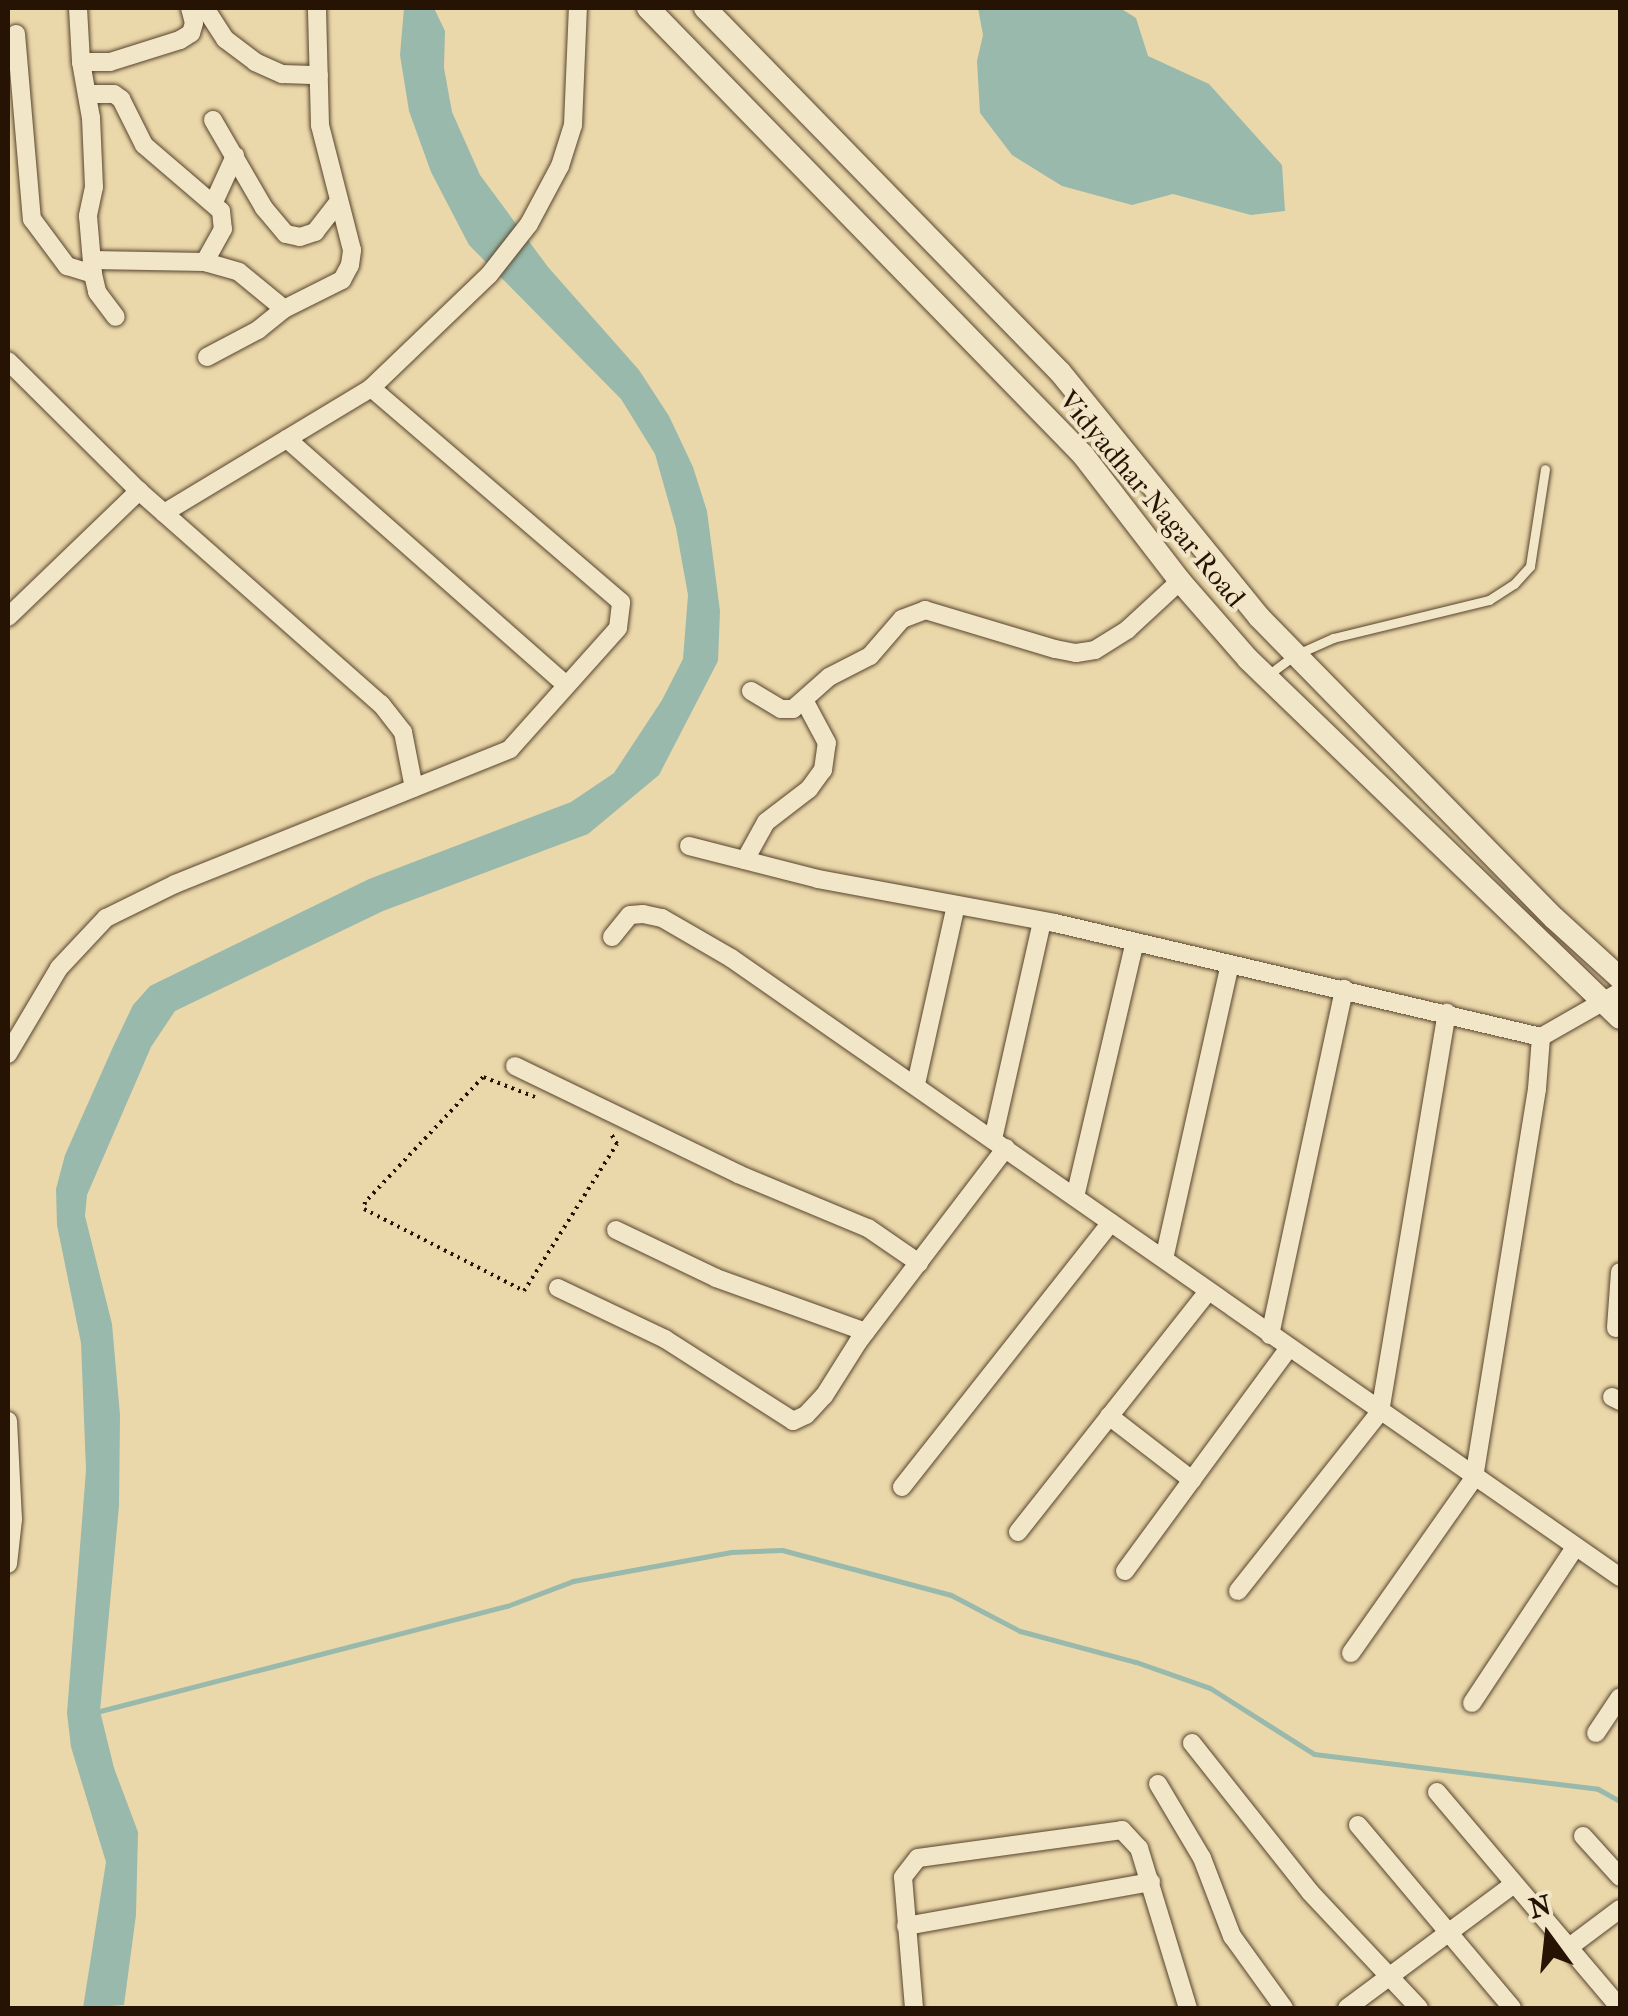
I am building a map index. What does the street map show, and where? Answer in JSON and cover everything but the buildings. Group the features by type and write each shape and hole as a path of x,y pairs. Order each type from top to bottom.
{"main road":[{"name":"Vidyadhar Nagar Road","path":"648,8 1083,455 1180,580 1266,677 1616,1004"},
{"name":"Vidyadhar Nagar Road","path":"705,8 1060,372 1295,655 1554,918 1620,978"}],"street":[{"path":"78,8 81,62 88,94 93,267 97,292 116,317"},
{"path":"81,62 110,62 180,40 191,33 196,8"},
{"path":"196,8 254,62 282,74 319,75"},
{"path":"207,357 258,330 284,309 342,280 352,250 337,204 320,125 317,8"},
{"path":"164,512 370,388 489,275 529,224 560,166 573,126 578,8"},
{"path":"16,34 32,219 68,266 205,262 239,272 284,309"},
{"path":"88,94 114,94 144,145 221,211 223,229 205,262"},
{"path":"213,120 264,208 286,234 300,238 314,232 337,204"},
{"path":"214,202 236,156"},
{"path":"8,361 139,491 381,704 403,732 414,788"},
{"path":"8,1054 59,968 106,918 175,884 510,749 618,628 621,602 370,388"},
{"path":"287,439 565,684"},
{"path":"8,617 139,491"},
{"path":"751,691 781,709 793,709 806,702 829,678 870,656 913,612 936,613 1076,653 1094,650 1128,629 1180,580"},
{"path":"745,860 766,822 809,788 823,770 828,742 806,702"},
{"path":"688,846 1042,921 1542,1037 1616,1004"},
{"path":"916,1084 956,905"},
{"path":"612,937 630,914 662,918 731,958 1620,1580"},
{"path":"558,1288 665,1338 793,1421 806,1415 824,1396 866,1332 919,1263 999,1143 1042,921"},
{"path":"1075,1197 1135,942"},
{"path":"1164,1259 1230,964"},
{"path":"1270,1335 1344,989"},
{"path":"1238,1591 1380,1412 1447,1013"},
{"path":"1352,1654 1474,1478 1537,1090 1542,1037"},
{"path":"515,1066 738,1174 868,1228 919,1263"},
{"path":"902,1487 1111,1222"},
{"path":"616,1230 716,1278 866,1332"},
{"path":"1616,1328 1620,1272"},
{"path":"1018,1532 1208,1290"},
{"path":"1125,1571 1289,1348"},
{"path":"1109,1416 1192,1480"},
{"path":"8,1421 13,1519 8,1564"},
{"path":"1472,1703 1574,1549"},
{"path":"1596,1733 1620,1697"},
{"path":"1192,1744 1310,1892 1419,2008"},
{"path":"1158,1784 1202,1858 1232,1936 1284,2008"},
{"path":"1437,1792 1620,2008"},
{"path":"1358,1825 1512,2008"},
{"path":"914,2008 902,1877 918,1858 1122,1830 1140,1848 1188,2008"},
{"path":"1583,1836 1620,1877"},
{"path":"906,1926 1151,1882"},
{"path":"1347,2008 1514,1884"},
{"path":"1568,1948 1620,1908"}],"lane":[{"path":"1266,677 1295,655 1333,638 1489,600 1514,584 1530,566 1545,470"}],"path":[{"path":"547,1081 538,1098 483,1077 365,1202 364,1209 524,1291 617,1144 610,1133 596,1126"}],"shaded area":[{"path":"404,8 434,8 445,31 444,68 452,112 480,175 548,267 639,370 669,416 693,467 707,511 720,611 718,661 659,775 588,834 383,911 175,1011 151,1047 87,1195 85,1216 112,1324 120,1415 119,1506 100,1711 114,1768 138,1832 136,1915 124,2005 83,2008 106,1862 71,1747 67,1713 86,1470 81,1343 57,1225 56,1189 65,1155 113,1047 133,1005 150,986 369,879 571,802 614,773 662,700 683,659 688,595 676,528 655,454 621,399 469,245 431,172 409,111 400,55"},
{"path":"978,8 1120,8 1136,18 1148,56 1209,84 1282,165 1285,211 1251,215 1173,194 1132,205 1062,186 1012,155 980,113 977,61 983,35"}],"waterway":[{"path":"100,1711 507,1606 573,1581 731,1552 782,1550 951,1595 1020,1631 1136,1662 1210,1688 1314,1754 1598,1789 1620,1801"}]}
